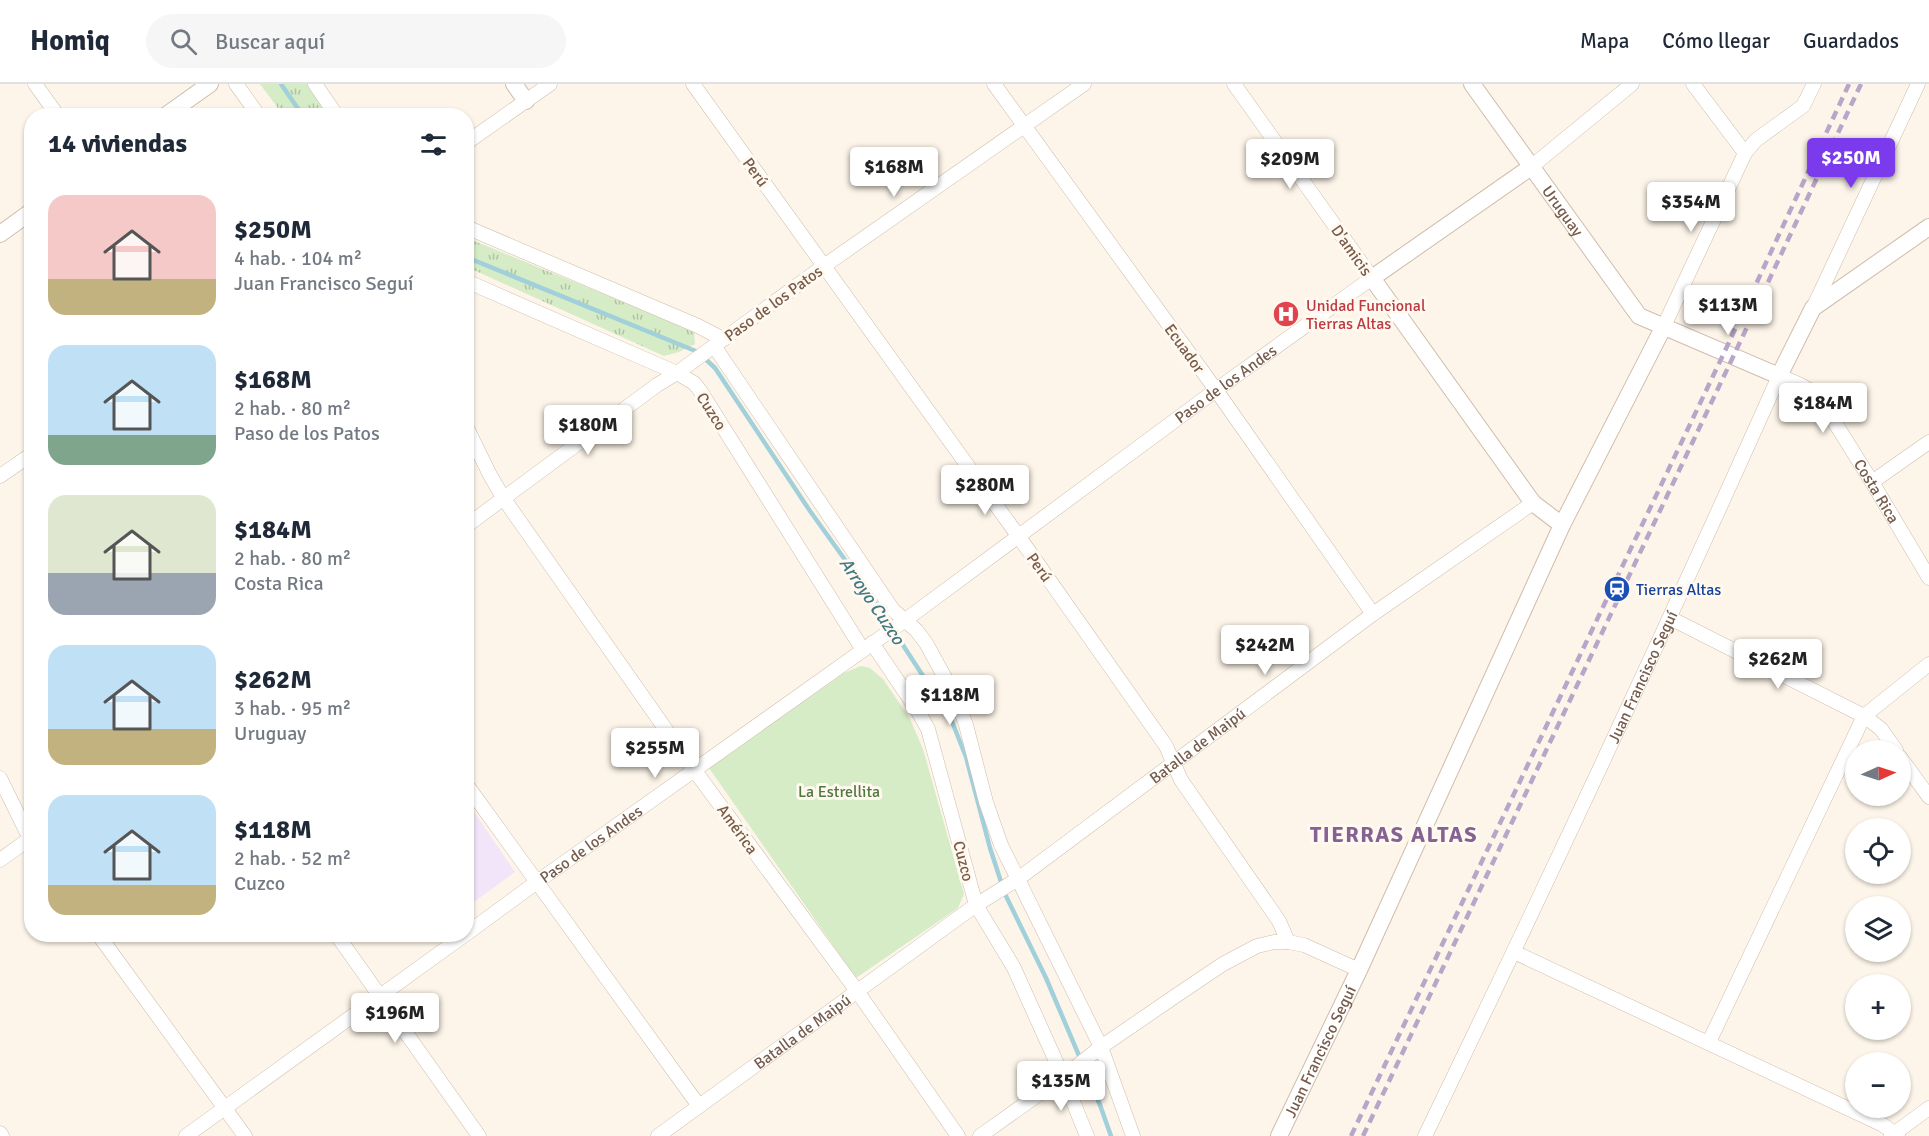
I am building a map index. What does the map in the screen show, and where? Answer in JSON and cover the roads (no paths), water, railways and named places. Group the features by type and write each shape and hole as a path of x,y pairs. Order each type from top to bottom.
{"street":[{"path":"35,84 52,108"},
{"path":"176,108 210,84"},
{"path":"236,84 253,108"},
{"path":"315,84 332,108"},
{"path":"514,84 526,101"},
{"path":"474,137 550,84"},
{"name":"Perú","path":"693,84 1019,537 1166,746 1181,780 1279,921 1288,942"},
{"name":"Ecuador","path":"994,84 1216,390 1373,614"},
{"name":"Paso de los Patos","path":"474,520 657,385 1084,84"},
{"name":"D'amicis","path":"1234,84 1533,503 1563,525"},
{"name":"Uruguay","path":"1472,84 1640,316 1664,326"},
{"name":"Paso de los Andes","path":"474,928 1019,537 1216,390 1531,167 1632,84"},
{"path":"1693,84 1745,153 1756,140 1803,106 1814,84"},
{"name":"Juan Francisco Seguí","path":"1425,1136 1514,952 1670,618 1779,376 1918,84"},
{"name":"Juan Francisco Seguí","path":"1279,1136 1359,970 1563,525 1664,326 1745,153"},
{"path":"0,234 24,217"},
{"path":"1813,308 1929,227"},
{"path":"474,230 698,326 714,345 893,610 896,626 916,630 926,643 956,698 966,725 986,802 1014,882 1098,1050 1133,1136"},
{"name":"Cuzco","path":"474,284 677,373 694,383 701,392 868,646 918,711 928,729 976,905 1014,968 1068,1073 1087,1136"},
{"name":"Costa Rica","path":"1664,326 1812,391 1820,399 1872,482 1929,578"},
{"name":"América","path":"474,442 504,499 695,771 857,991 958,1136"},
{"path":"1872,482 1929,442"},
{"path":"0,476 24,460"},
{"name":"Batalla de Maipú","path":"658,1136 976,905 1014,882 1373,614 1533,503"},
{"path":"1670,618 1864,716 1881,729 1889,740"},
{"path":"1709,1042 1864,716 1929,664"},
{"path":"1911,772 1929,797"},
{"path":"0,778 24,826"},
{"path":"474,795 699,1106"},
{"path":"0,860 24,845"},
{"path":"104,942 245,1136"},
{"path":"342,942 479,1136"},
{"name":"Paso de los Andes","path":"186,1136 381,998 455,942"},
{"path":"980,1136 1098,1050 1223,964 1257,946 1274,942 1304,945 1359,970"},
{"path":"1514,952 1873,1120 1895,1135 1929,1108"}],"waterway":[{"name":"Arroyo Cuzco","path":"281,84 298,108"},
{"name":"Arroyo Cuzco","path":"474,260 698,352 715,368 810,511 871,596 951,719 966,757 990,848 1005,894 1046,978 1111,1136"}],"railway":[{"path":"1351,1136 1724,353 1849,84"},
{"path":"1363,1136 1861,84"}],"place":[{"name":"Unidad Funcional Tierras Altas","path":"1286,314"},
{"name":"Tierras Altas","path":"1617,589"}],"district":[{"name":"TIERRAS ALTAS","path":"1394,834"}],"park label":[{"name":"La Estrellita","path":"839,791"}]}
